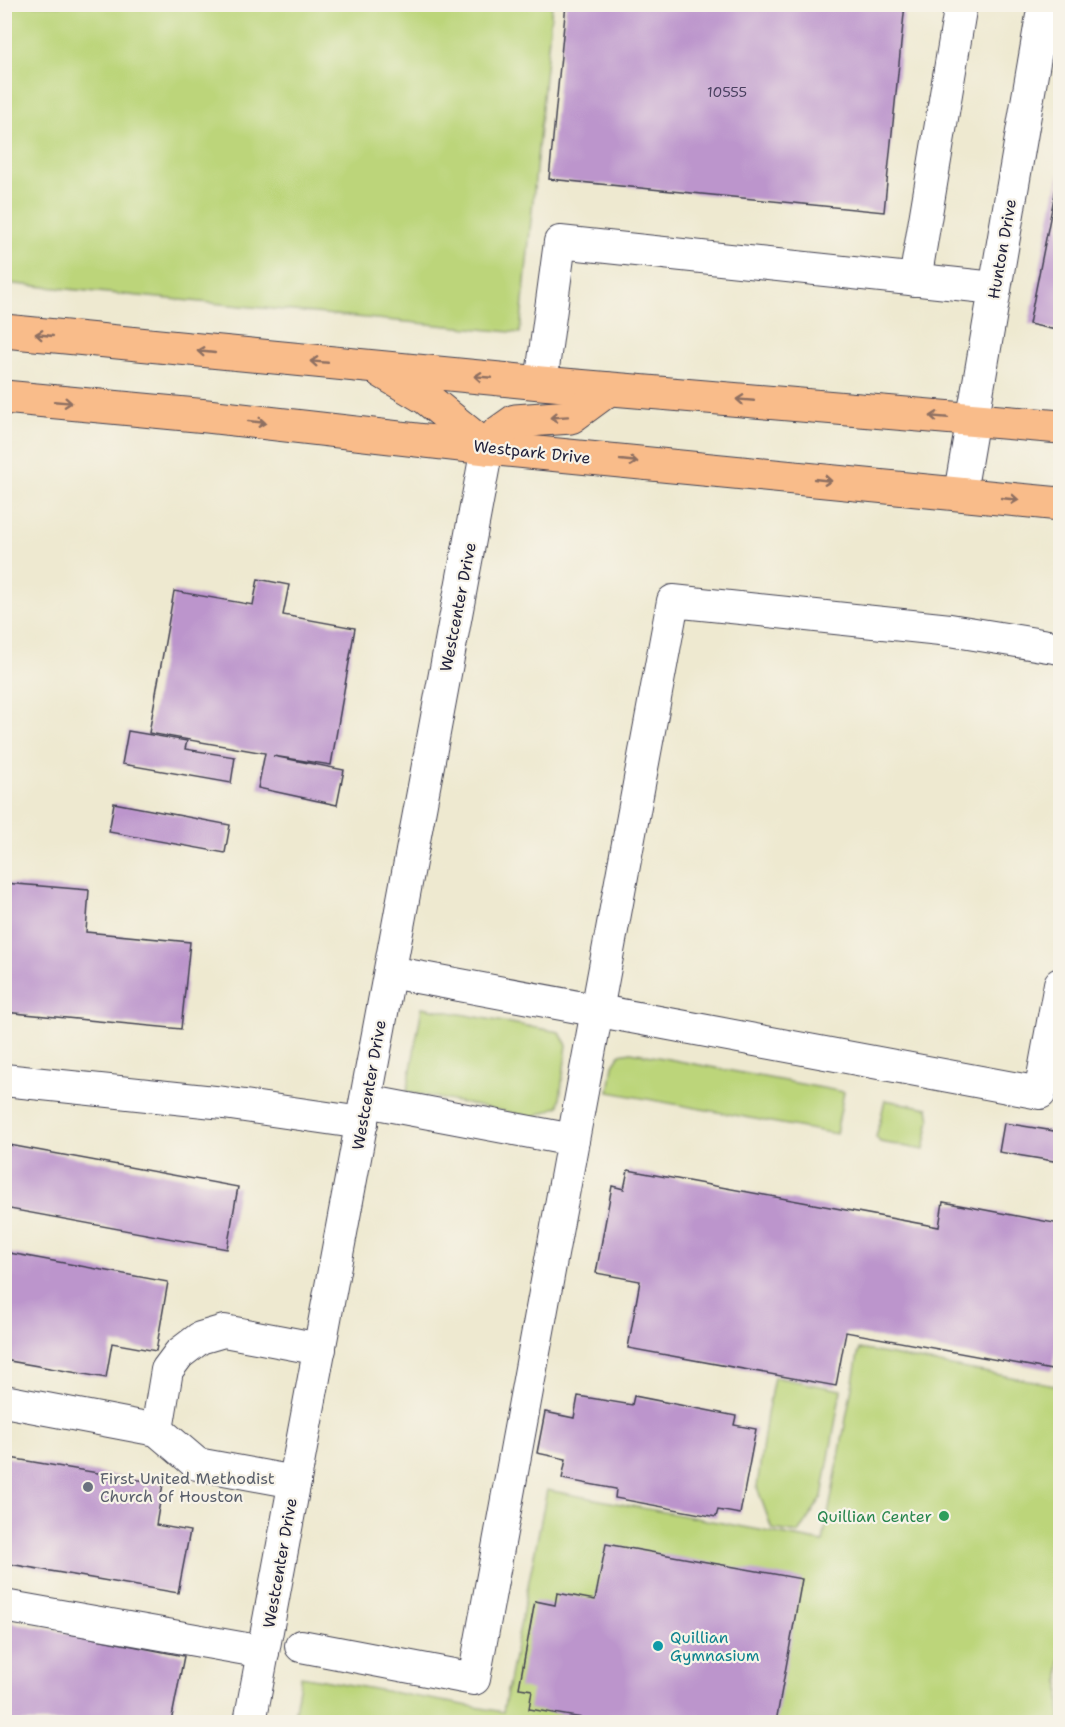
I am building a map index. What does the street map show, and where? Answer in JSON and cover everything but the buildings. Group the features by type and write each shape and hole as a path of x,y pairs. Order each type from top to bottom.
{"main road":[{"path":"4,331 541,383 1060,427"},
{"path":"374,367 426,398 487,447 498,433 515,420 571,417 609,389"},
{"name":"Westpark Drive","path":"4,397 1060,504"}],"street":[{"path":"915,280 961,4"},
{"name":"Hunton Drive","path":"960,493 995,288 1048,25"},
{"path":"541,383 561,242 995,288"},
{"name":"Westcenter Drive","path":"250,1722 487,447"},
{"path":"300,1646 474,1679 673,601 950,630 1060,648"},
{"path":"390,972 1040,1093 1060,984"},
{"path":"4,1080 224,1103 364,1112 573,1140"},
{"path":"157,1430 167,1370 179,1354 200,1338 224,1331 320,1349"},
{"path":"4,1401 157,1430 197,1464 295,1482"},
{"path":"4,1606 263,1652"}],"green space":[{"path":"4,5 552,5 520,333 5,283"},
{"path":"422,1007 559,1032 567,1045 559,1106 533,1117 407,1092"},
{"path":"631,1052 844,1092 836,1134 609,1092 613,1065 620,1054"},
{"path":"885,1100 928,1108 930,1119 924,1150 880,1142 876,1137"},
{"name":"Quillian Center","path":"859,1349 1060,1386 1060,1722 293,1722 301,1676 503,1712 547,1490 823,1542"},
{"path":"774,1377 841,1390 822,1497 799,1533 772,1529 757,1487"}],"place":[{"name":"First United Methodist Church of Houston","path":"88,1487"},
{"name":"Quillian Center","path":"944,1516"},
{"name":"Quillian Gymnasium","path":"658,1646"}]}
